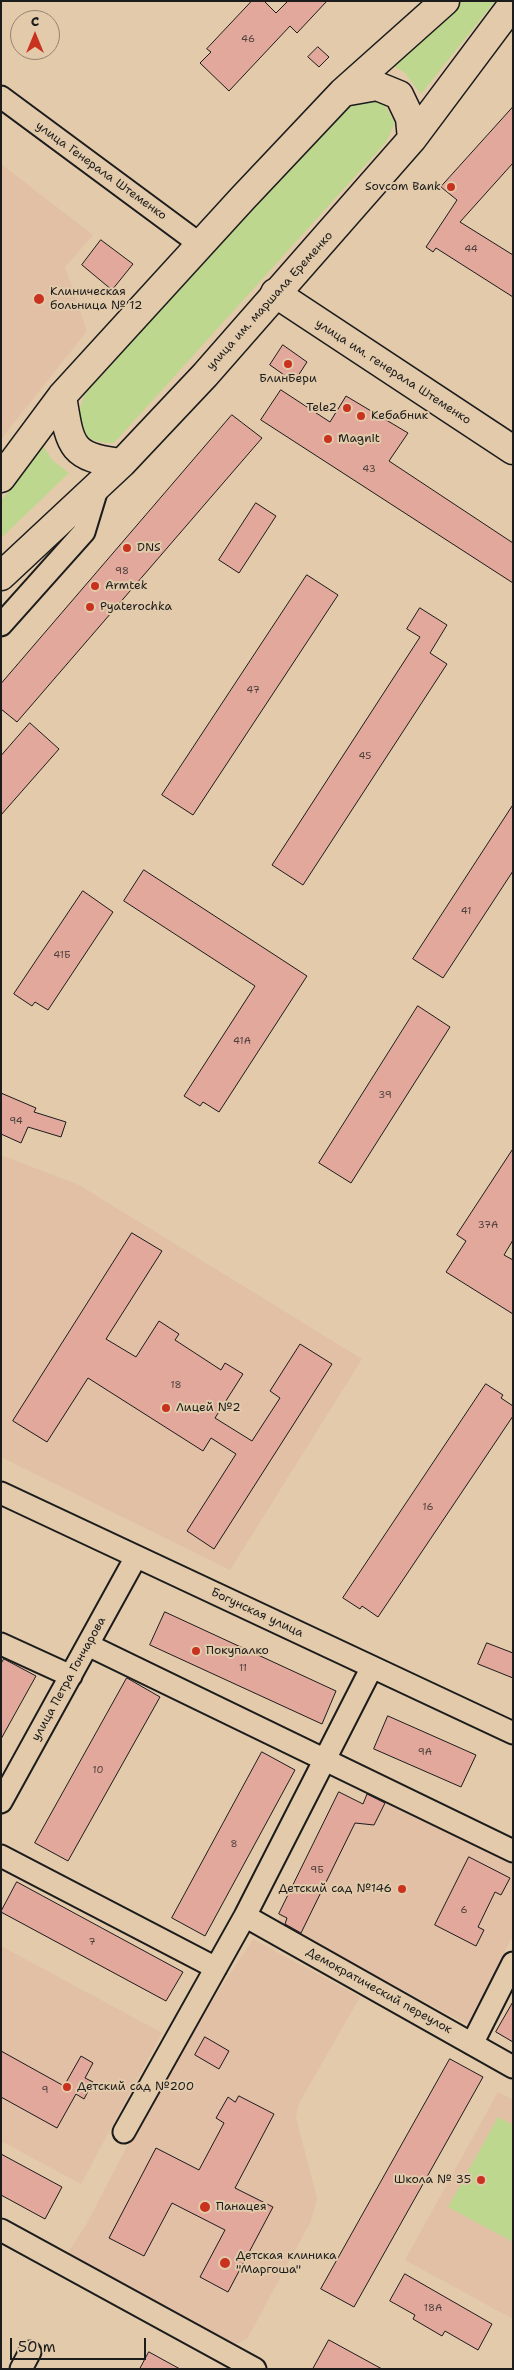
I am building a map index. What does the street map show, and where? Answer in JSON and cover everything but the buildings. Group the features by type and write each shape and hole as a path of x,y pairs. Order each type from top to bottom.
{"main road":[{"path":"1,478 62,396 343,92 444,1"},
{"name":"улица им. маршала Еременко","path":"1,576 122,463 205,375 412,139 513,4"},
{"path":"343,92 377,86 399,95 410,118 412,139"},
{"name":"улица им. генерала Штеменко","path":"275,293 513,450"},
{"path":"62,396 68,433 78,452 96,461 122,463"}],"street":[{"name":"улица Генерала Штеменко","path":"1,97 201,245"},
{"path":"1,625 84,532 98,486"},
{"name":"Богунская улица","path":"1,1493 513,1733"},
{"name":"улица Петра Гончарова","path":"1,1802 136,1557"},
{"path":"1,1644 71,1676"},
{"path":"88,1645 513,1851"},
{"path":"124,2132 245,1916 372,1667"},
{"path":"1,1856 216,1968"},
{"name":"Демократический переулок","path":"245,1916 513,2067"},
{"path":"472,2044 510,1976"},
{"path":"1,2230 254,2369"}],"shaded area":[{"name":"Клиническая больница № 12","path":"1,164 93,235 65,267 87,331 1,439"},
{"name":"Лицей №2","path":"1,1155 79,1185 362,1359 230,1570 1,1457"},
{"name":"Детский сад №146","path":"339,1792 362,1804 367,1794 513,1863 513,1935 468,2025 284,1926 278,1920"},
{"path":"253,1939 360,1997 299,2103 296,2118 317,2198 311,2221 247,2339 236,2344 228,2344 67,2254 86,2225 168,2068"},
{"name":"Детский сад №200","path":"1,1946 162,2033 81,2184 1,2141"},
{"name":"Школа № 35","path":"498,2092 513,2100 513,2319 405,2260"}],"green space":[{"path":"461,1 495,1 421,94 404,72 391,65"},
{"path":"372,99 384,104 395,123 386,142 114,443 101,442 85,435 80,429 79,412 86,391 346,104"},
{"path":"44,447 52,460 69,473 1,538 1,501"},
{"path":"498,2117 513,2125 513,2242 448,2207"}],"place":[{"name":"Sovcom Bank","path":"451,187"},
{"name":"Клиническая больница № 12","path":"39,299"},
{"name":"БлинБери","path":"288,364"},
{"name":"Tele2","path":"347,408"},
{"name":"Кебабник","path":"361,416"},
{"name":"Magnit","path":"328,439"},
{"name":"DNS","path":"127,548"},
{"name":"Armtek","path":"95,586"},
{"name":"Pyaterochka","path":"90,607"},
{"name":"Лицей №2","path":"166,1408"},
{"name":"Покупалко","path":"196,1651"},
{"name":"Детский сад №146","path":"402,1889"},
{"name":"Детский сад №200","path":"67,2087"},
{"name":"Школа № 35","path":"481,2180"},
{"name":"Панацея","path":"205,2207"},
{"name":"Детская клиника \"Маргоша\"","path":"225,2263"}]}
